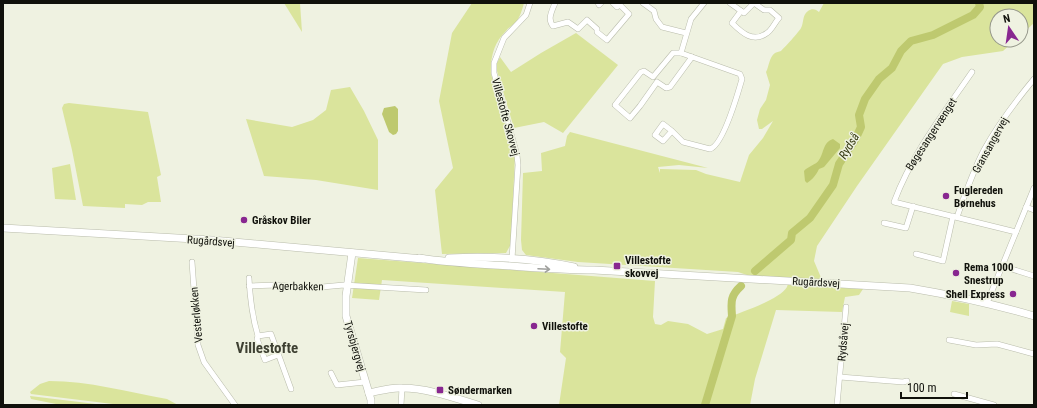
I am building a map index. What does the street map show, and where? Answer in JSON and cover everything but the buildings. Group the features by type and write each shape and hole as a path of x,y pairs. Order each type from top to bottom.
{"main road":[{"name":"Rugårdsvej","path":"3,228 212,240 419,258 476,257 514,263"},
{"name":"Tyrsbjergvej","path":"352,253 345,306 347,324 369,393 371,405"},
{"name":"Rugårdsvej","path":"419,258 438,262 477,264 489,262 552,262 594,270 910,288 987,303 1034,316"},
{"path":"369,393 388,388 418,389 461,402 478,405"}],"street":[{"name":"Villestofte Skovvej","path":"514,263 518,165 517,154 494,73 494,63 504,38 526,15 530,3"},
{"path":"555,3 550,18 550,23 553,26 568,22 578,29 587,20 597,29 597,32 607,40 630,14 620,5 617,7 613,3"},
{"path":"598,3 599,5 601,3"},
{"path":"643,3 654,11 656,19 662,27 686,33"},
{"path":"681,53 691,19 704,3"},
{"path":"730,3 741,11"},
{"path":"754,3 764,10 770,10 779,18 767,33 756,37 745,35 732,23 741,11 744,12 754,3"},
{"path":"672,131 682,142 710,150 714,148 731,113 742,79 740,74 681,53 673,54 653,77 644,71 641,72 615,105 630,118 657,82 666,88 670,87 692,57"},
{"name":"Bøgesangervænget","path":"972,72 923,143 901,184 894,202 1016,232"},
{"name":"Gransangervej","path":"916,254 943,261 955,216 984,151 1013,104 1034,79"},
{"path":"987,303 1034,188"},
{"path":"884,223 906,228 913,206"},
{"path":"1026,207 1034,210"},
{"name":"Vesterløkken","path":"192,262 198,345 200,354 204,362 235,405"},
{"path":"1002,266 1034,276"},
{"path":"249,278 252,319 258,336 257,339 265,360 278,355"},
{"name":"Agerbakken","path":"249,286 277,285 311,288 347,286"},
{"path":"347,286 426,290"},
{"name":"Rydsåvej","path":"837,405 846,307"},
{"path":"258,336 271,334 291,389"},
{"path":"949,340 976,345 997,344 1034,354"},
{"name":"Tyrsbjergvej","path":"331,373 337,384 365,382"},
{"name":"Rydsåvej","path":"840,377 903,382 907,381"},
{"path":"400,405 402,388"},
{"path":"954,394 994,405"}],"shaded area":[{"path":"284,3 300,3 302,32"},
{"path":"472,3 524,3 517,21 498,40 492,56 491,68 491,74 515,155 511,244 506,253 442,254 435,190 453,168 439,101 452,33"},
{"path":"824,3 1034,3 1034,23 1029,28 1029,8 989,8 989,48 1006,48 1003,51 962,57 943,64 857,186 817,246 814,261 825,287 863,289 859,295 845,297 842,312 776,310 755,379 750,405 559,405 566,358 560,352 565,292 382,280 379,300 352,298 358,258 655,281 653,317 655,324 661,325 668,321 688,324 707,334 723,329 726,318 759,306 776,297 787,287 788,278 747,275 738,272 578,262 526,255 522,250 521,240 523,173 542,171 541,153 565,146 567,136 570,132 708,168 679,165 658,167 660,173 660,169 696,170 706,174 740,182 749,155 763,138 773,121 762,129 759,129 757,120 760,109 766,100 770,85 766,72 770,59 775,53 781,51 800,30 804,17 809,10 812,9 819,12"},
{"path":"576,33 618,65 563,133 544,122 514,128 497,71 497,63 500,57 511,72"},
{"path":"350,87 378,140 378,190 316,180 264,176 246,119 292,127 313,120 326,110 331,90"},
{"path":"69,103 148,112 161,175 157,177 161,202 148,202 142,205 125,204 125,208 83,206 62,108 64,104"},
{"path":"395,106 398,109 398,131 393,135 389,132 382,114 384,108"},
{"path":"833,139 840,144 840,148 824,167 819,169 814,177 807,183 805,181 804,171 818,162 825,145"},
{"path":"70,164 76,200 55,199 52,168"},
{"path":"952,301 969,304 969,316 950,312"},
{"path":"49,381 64,381 108,387 167,399 178,405 121,405 31,394 30,392 40,384"},
{"path":"30,396 104,405 61,405 31,399"}],"waterway":[{"name":"Rydså","path":"755,271 791,240 792,233 810,218 833,185 839,164 855,140 861,127 859,115 865,99 879,79 892,68 901,51 911,41 933,35 973,15 980,7 979,3"},
{"name":"Rydså","path":"705,405 732,316 731,307 733,296 741,286"}],"place":[{"name":"Fuglereden Børnehus","path":"946,196"},
{"name":"Gråskov Biler","path":"244,220"},
{"name":"Villestofte skovvej","path":"617,266"},
{"name":"Rema 1000 Snestrup","path":"956,273"},
{"name":"Shell Express","path":"1013,294"},
{"name":"Villestofte","path":"534,326"},
{"name":"Søndermarken","path":"440,390"}],"district":[{"name":"Villestofte","path":"267,348"}]}
